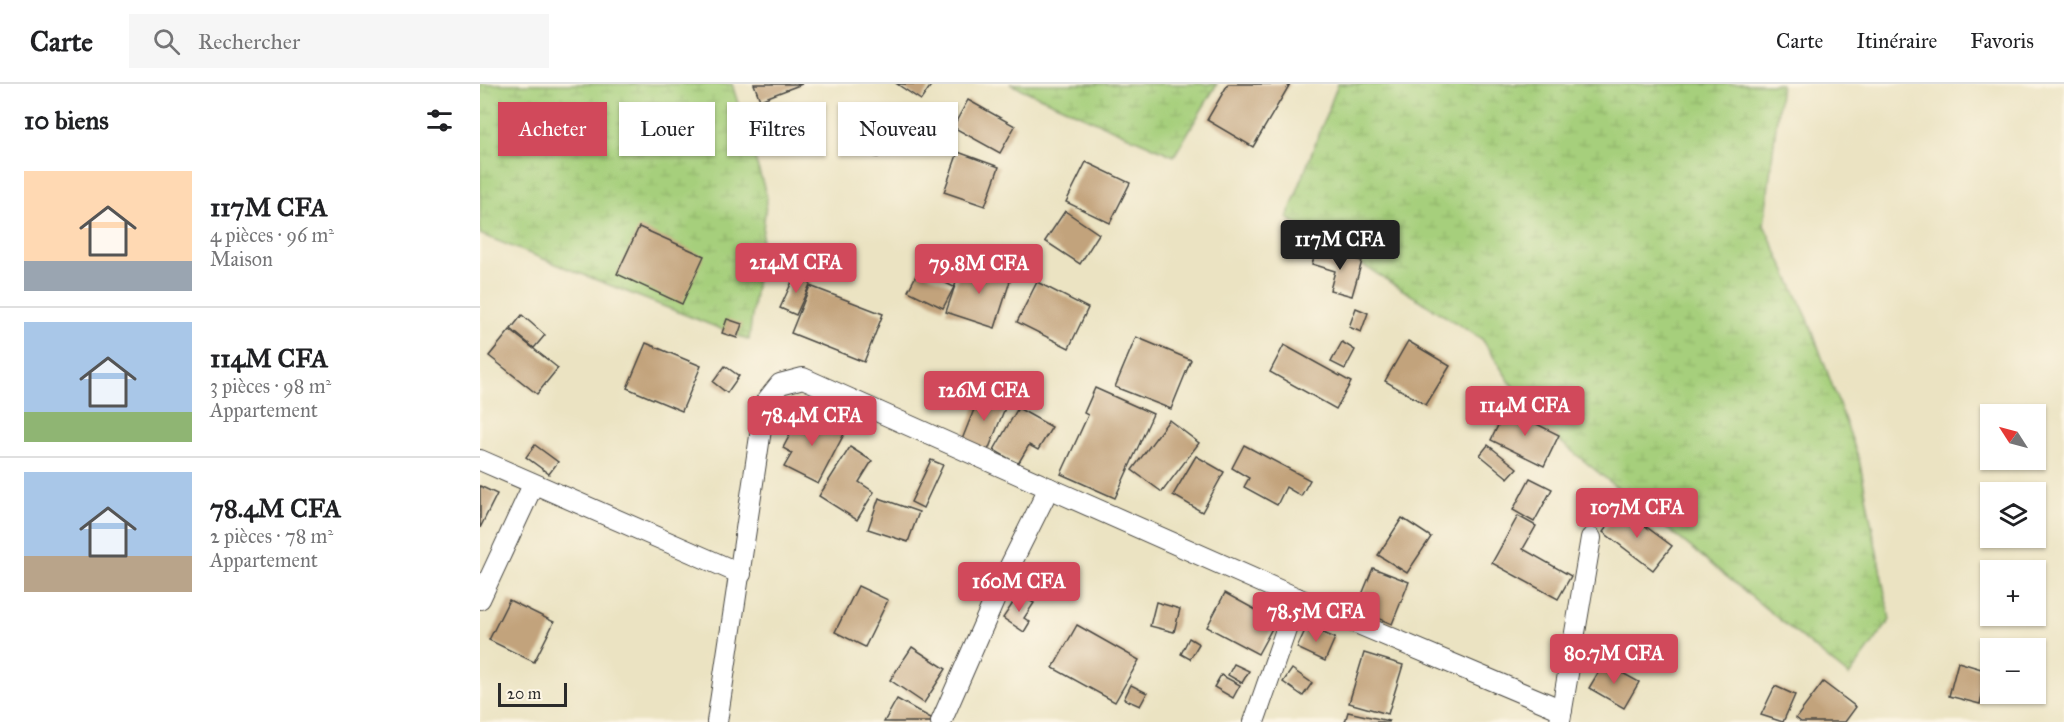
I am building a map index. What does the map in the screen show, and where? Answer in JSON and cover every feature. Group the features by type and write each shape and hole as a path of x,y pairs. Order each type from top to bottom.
{"street":[{"path":"717,722 765,403 780,384 803,378 1561,716 1592,538"},
{"path":"480,460 741,574"},
{"path":"480,598 534,485"},
{"path":"941,722 1004,578 1049,488"},
{"path":"1254,722 1296,598"}],"green space":[{"path":"480,84 732,84 738,102 727,102 727,156 754,156 767,197 749,340 480,234"},
{"path":"1010,84 1217,84 1174,156"},
{"path":"1338,84 1781,84 1764,225 1808,319 1859,459 1890,620 1849,676 1535,421 1482,339 1287,218"}],"building":[{"path":"754,84 802,84 760,100"},
{"path":"897,84 932,84 921,100"},
{"path":"1228,84 1290,84 1253,147 1207,120"},
{"path":"968,100 1015,126 1000,153 958,130 958,118"},
{"path":"958,152 999,167 985,206 944,192"},
{"path":"1086,162 1130,183 1110,223 1066,202"},
{"path":"1065,211 1099,234 1080,264 1045,241"},
{"path":"639,227 704,256 682,304 617,274"},
{"path":"1317,249 1362,261 1352,296 1330,290 1335,271 1312,264"},
{"path":"963,262 1011,278 995,328 946,312"},
{"path":"919,270 954,287 943,308 908,291"},
{"path":"796,273 812,280 796,315 780,308"},
{"path":"1037,282 1088,308 1069,348 1017,322"},
{"path":"810,286 883,314 864,362 791,333"},
{"path":"1356,308 1368,313 1361,332 1349,327"},
{"path":"522,315 545,335 534,348 511,329"},
{"path":"727,319 742,324 737,338 722,333"},
{"path":"510,330 558,368 537,394 489,356"},
{"path":"1136,337 1191,360 1171,409 1115,387"},
{"path":"1408,341 1450,366 1426,405 1385,381"},
{"path":"1342,342 1355,350 1345,369 1331,362"},
{"path":"646,343 701,366 682,411 627,388"},
{"path":"1284,345 1351,382 1336,409 1270,372"},
{"path":"725,366 739,376 727,393 713,382"},
{"path":"1095,388 1153,414 1115,498 1061,474 1088,415 1084,413"},
{"path":"981,392 1007,403 987,453 961,442"},
{"path":"1018,408 1052,427 1038,450 1029,445 1018,464 994,450"},
{"path":"1506,409 1559,435 1544,466 1491,440"},
{"path":"803,410 845,432 818,484 784,467 792,453 783,448"},
{"path":"1169,420 1199,443 1162,492 1132,470"},
{"path":"535,445 558,462 549,474 526,457"},
{"path":"1244,445 1310,480 1301,496 1286,487 1277,505 1244,487 1249,478 1232,468"},
{"path":"1488,445 1517,468 1508,478 1480,455"},
{"path":"850,447 872,461 859,482 874,492 857,520 819,496"},
{"path":"1196,456 1224,472 1202,512 1173,495"},
{"path":"931,460 943,465 923,508 911,502"},
{"path":"1530,478 1552,489 1534,522 1513,510"},
{"path":"480,486 497,494 480,528"},
{"path":"879,498 919,512 908,542 868,529"},
{"path":"1621,508 1672,546 1653,570 1603,532"},
{"path":"1518,516 1536,526 1523,549 1571,576 1558,599 1492,563"},
{"path":"1402,518 1431,537 1407,573 1378,555"},
{"path":"1373,568 1409,582 1392,624 1356,609"},
{"path":"858,586 888,600 865,647 835,632"},
{"path":"1225,593 1276,621 1258,654 1207,627"},
{"path":"1019,594 1034,603 1024,618 1030,622 1024,632 1003,618"},
{"path":"509,600 554,622 534,662 489,640"},
{"path":"1156,602 1180,609 1174,632 1150,626"},
{"path":"1077,625 1139,660 1115,702 1053,668"},
{"path":"1307,626 1335,638 1325,661 1297,648"},
{"path":"1189,638 1199,644 1190,659 1181,654"},
{"path":"912,647 946,669 924,703 890,680"},
{"path":"1364,653 1403,665 1388,714 1349,703"},
{"path":"1958,662 1980,669 1980,704 1949,696"},
{"path":"1604,663 1639,682 1624,708 1589,688"},
{"path":"1234,664 1249,671 1242,683 1228,675"},
{"path":"1292,669 1312,683 1303,696 1283,682"},
{"path":"1221,675 1240,685 1233,698 1214,687"},
{"path":"1823,682 1856,707 1845,722 1801,722 1796,718"},
{"path":"1131,685 1147,693 1140,706 1124,699"},
{"path":"1775,686 1795,695 1783,722 1761,715"},
{"path":"897,699 938,722 884,722"},
{"path":"1348,712 1389,721 1389,722 1345,722"}]}
